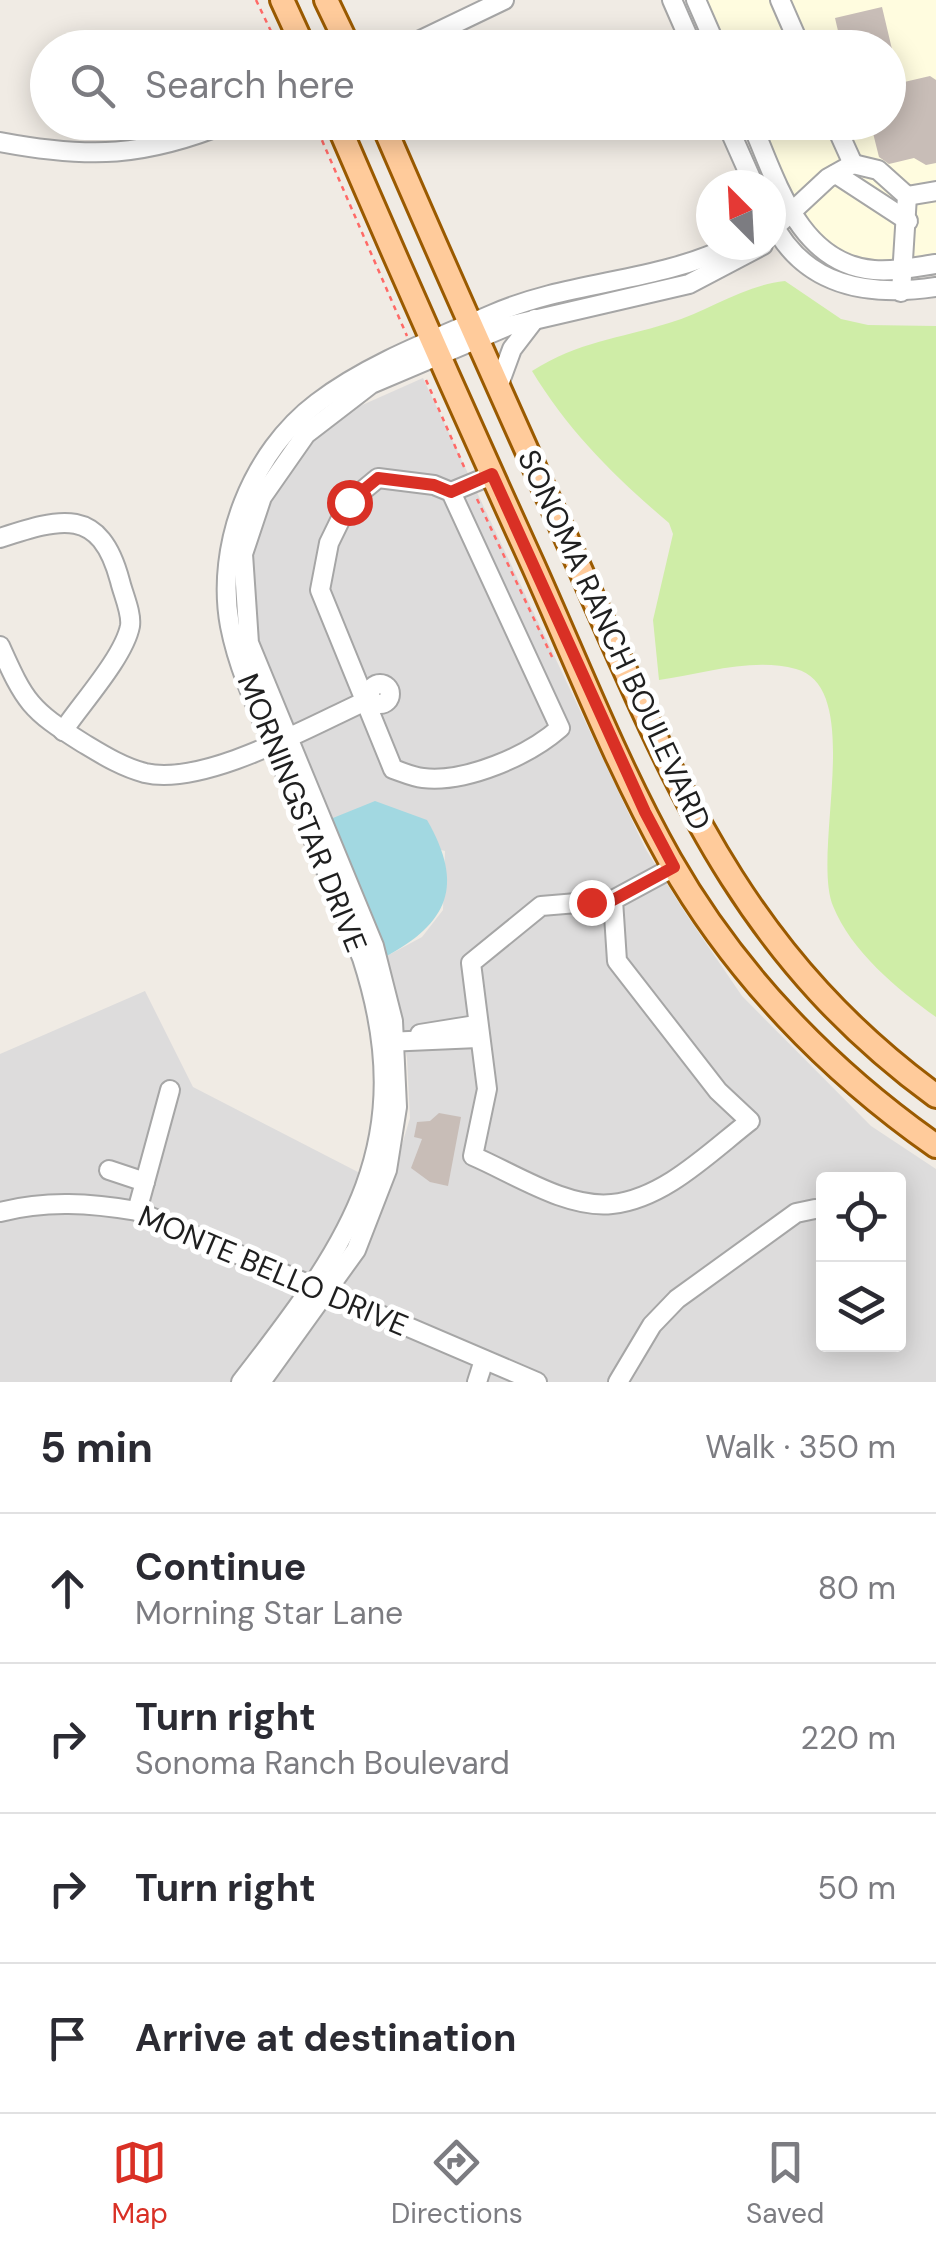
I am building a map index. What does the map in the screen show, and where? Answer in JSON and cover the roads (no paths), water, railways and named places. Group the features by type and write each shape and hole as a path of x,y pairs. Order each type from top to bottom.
{"main road":[{"path":"282,0 296,30"},
{"path":"326,0 340,30"},
{"name":"SONOMA RANCH BOULEVARD","path":"345,140 434,348 640,801 674,867 730,950 794,1025 856,1085 936,1146"},
{"name":"SONOMA RANCH BOULEVARD","path":"390,140 472,332 710,847 760,922 814,988 886,1057 936,1096"},
{"path":"674,867 710,847"}],"street":[{"path":"442,30 504,0"},
{"path":"672,0 685,30"},
{"path":"696,0 710,30"},
{"path":"780,0 793,30"},
{"path":"0,142 74,155 115,155 181,140"},
{"path":"734,140 747,170"},
{"path":"759,140 793,214 818,246 868,270 936,264"},
{"path":"838,140 844,169 908,222"},
{"path":"786,218 844,169 878,170 907,196 901,292"},
{"path":"907,196 936,191"},
{"path":"786,245 826,278 866,292 936,287"},
{"path":"472,332 535,320 584,296 700,260"},
{"path":"472,332 534,300 690,284 735,260"},
{"path":"498,388 512,350 535,320"},
{"name":"MORNINGSTAR DRIVE","path":"261,1382 322,1290 346,1236 372,1166 388,1042 362,958 278,739 244,677 230,623 229,562 243,504 275,446 314,405 355,378 472,332"},
{"path":"451,492 492,474"},
{"path":"378,478 434,485 451,492 560,728 542,743 474,772 424,779 393,769 366,700 320,590 329,543 349,502 378,478"},
{"path":"0,538 52,521 78,523 103,537 114,562 131,622 124,642 63,731"},
{"path":"0,646 24,701 112,762 148,774 186,773 237,759 366,700"},
{"path":"613,905 616,961 718,1091 750,1122 667,1184 613,1204 590,1202 473,1156 487,1089 471,964 540,906 613,905 674,867"},
{"path":"388,1042 477,1031"},
{"path":"138,1211 170,1090"},
{"path":"109,1170 145,1182"},
{"name":"MONTE BELLO DRIVE","path":"0,1212 25,1206 91,1203 138,1211 537,1382"},
{"path":"618,1382 652,1326 677,1299 796,1214 815,1209"},
{"name":"MORNINGSTAR DRIVE","path":"241,1382 322,1290"},
{"path":"477,1382 484,1360"}],"water":[{"path":"375,801 427,820 439,843 447,883 436,916 423,931 385,957 328,820"}]}
